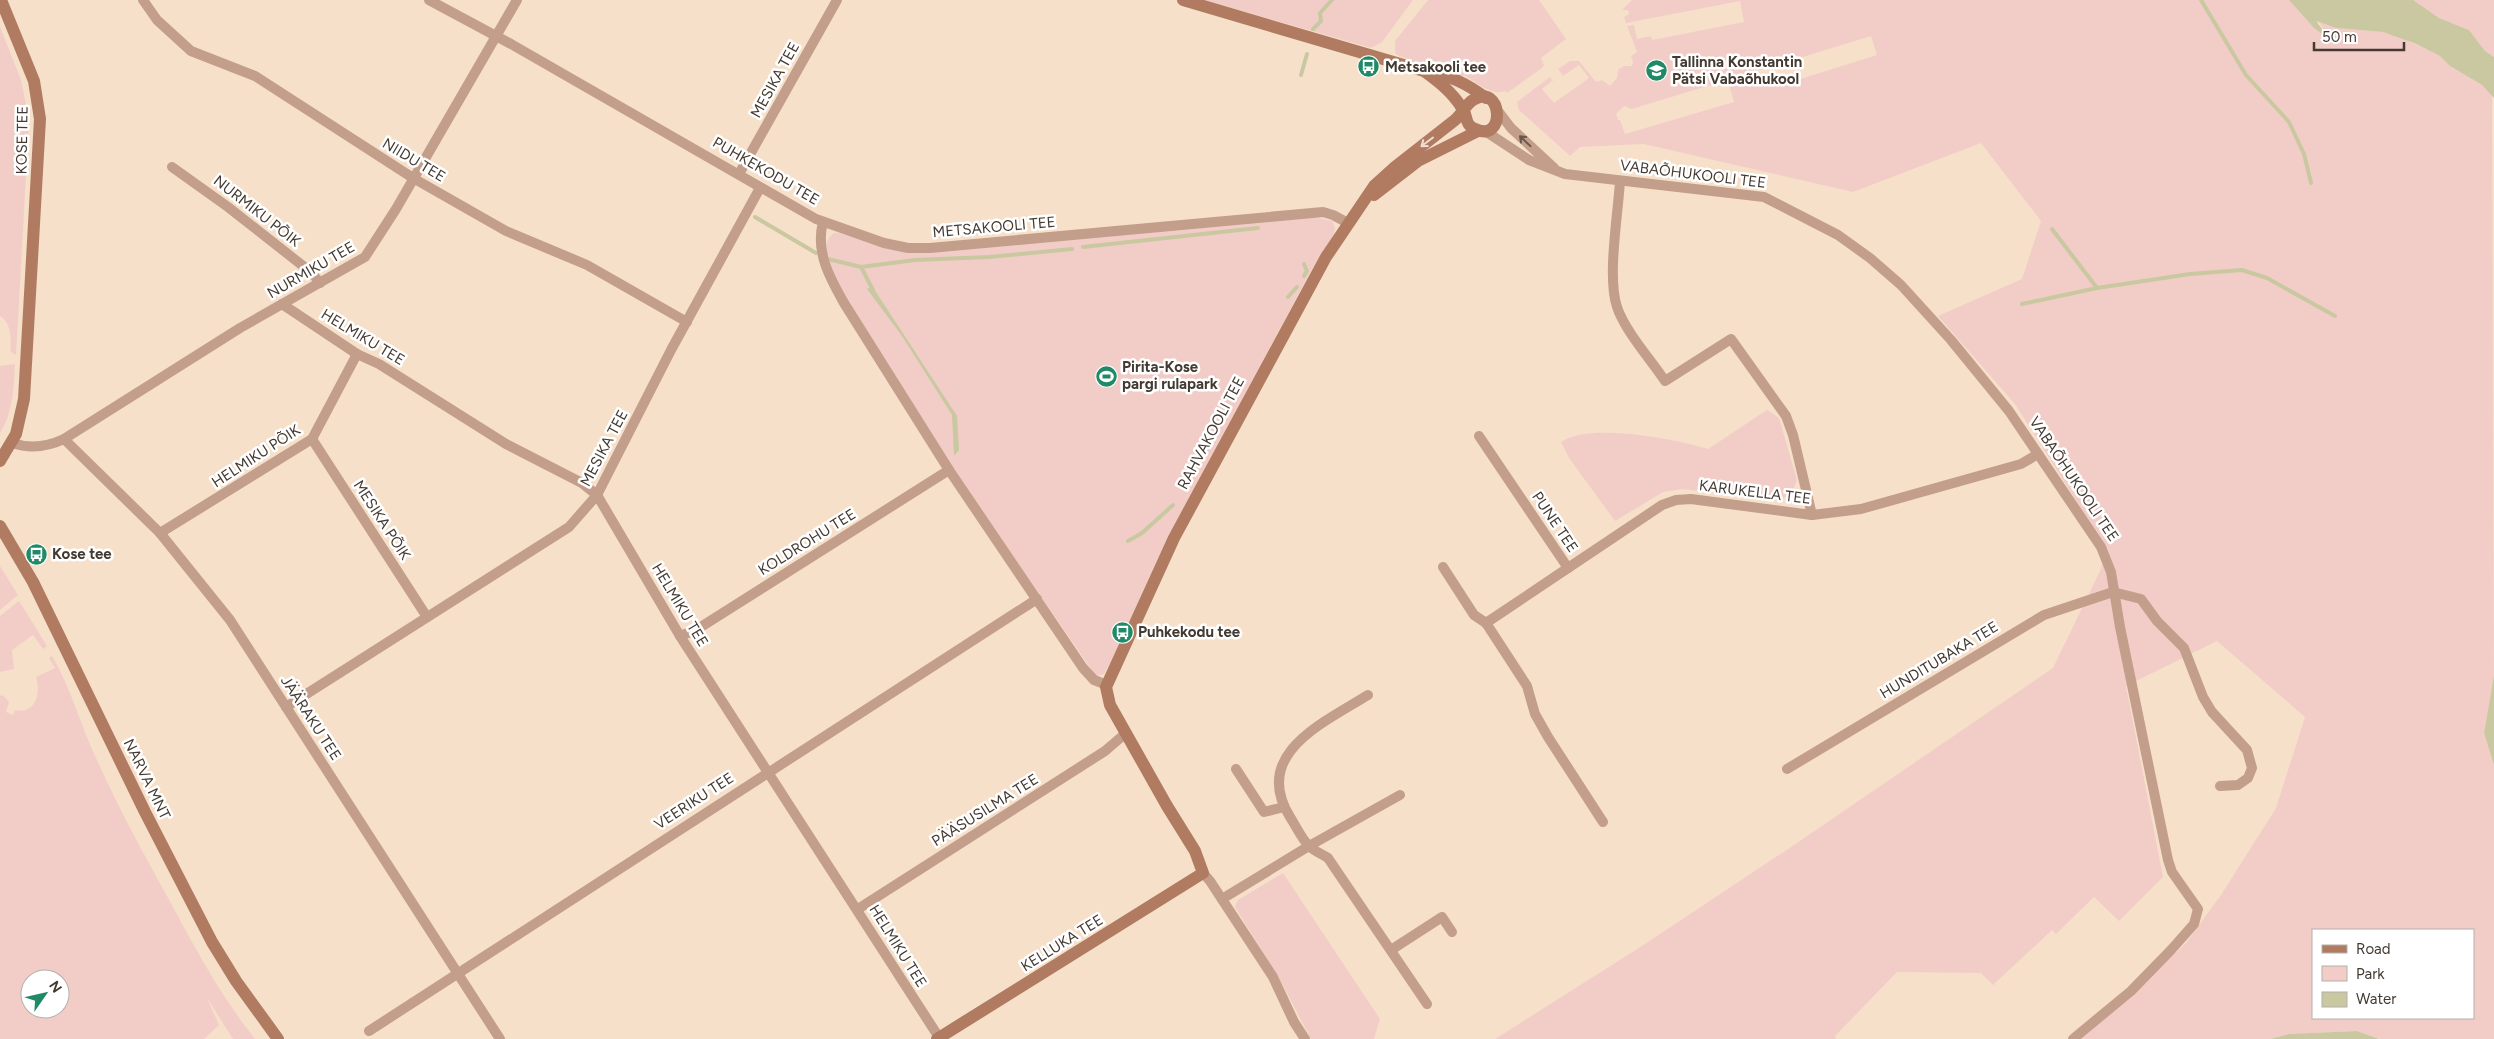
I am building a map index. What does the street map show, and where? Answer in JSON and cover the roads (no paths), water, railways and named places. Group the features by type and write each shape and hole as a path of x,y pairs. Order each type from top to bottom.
{"street":[{"name":"KOSE TEE","path":"0,461 12,443 19,426 24,398 40,119 34,81 1,0"},
{"name":"NIIDU TEE","path":"143,0 157,20 191,51 255,76 413,178 506,231 587,265 687,322"},
{"name":"PUHKEKODU TEE","path":"429,0 496,36 739,174 760,188 823,222 820,233 821,247 826,268 833,283 949,470 1087,673 1097,682 1107,685"},
{"name":"NURMIKU TEE","path":"12,443 25,448 51,445 64,439 282,304 369,253 517,0"},
{"name":"MESIKA TEE","path":"739,174 837,0"},
{"path":"1183,0 1424,71 1454,77 1494,103 1498,111 1496,124 1482,131 1469,126 1465,112 1452,93 1424,71"},
{"path":"1465,112 1470,102 1486,98"},
{"name":"VABAÕHUKOOLI TEE","path":"1498,111 1511,128 1554,169"},
{"name":"RAHVAKOOLI TEE","path":"1107,685 1174,538 1300,303 1348,223 1382,177 1465,112"},
{"name":"RAHVAKOOLI TEE","path":"1360,205 1412,166 1482,131"},
{"name":"VABAÕHUKOOLI TEE","path":"1482,131 1529,160 1565,174 1764,198 1838,235 1870,258 1901,285 1931,318 2009,411 2101,547 2111,572 2168,860 2172,872 2198,909 2194,924 2171,950 2131,991 2073,1039"},
{"name":"NURMIKU PÕIK","path":"172,166 312,273 320,283"},
{"path":"1620,181 1613,276 1617,307 1627,326 1665,381 1731,339 1786,416 1794,435 1812,515"},
{"name":"MESIKA TEE","path":"286,707 570,527 598,494 687,322 760,188"},
{"name":"METSAKOOLI TEE","path":"823,222 878,242 917,248 1165,228 1317,213 1333,215 1348,223"},
{"name":"HELMIKU TEE","path":"282,304 357,354 386,368 506,444 582,483 598,494 680,636 858,909 897,975 939,1038"},
{"name":"HELMIKU PÕIK","path":"160,533 312,439 357,354"},
{"name":"PUNE TEE","path":"1479,436 1568,568 1486,623"},
{"name":"JÄÄRAKU TEE","path":"64,439 160,533 230,620 500,1039"},
{"name":"MESIKA PÕIK","path":"312,439 428,617"},
{"path":"0,451 12,443"},
{"name":"KARUKELLA TEE","path":"1568,568 1662,505 1676,500 1691,499 1812,515 1861,509 2021,464 2038,454"},
{"name":"KOLDROHU TEE","path":"680,636 696,630 949,470"},
{"name":"NARVA MNT","path":"0,526 33,582 141,804 212,942 236,981 278,1039"},
{"path":"1443,566 1474,615 1486,623 1527,686 1536,714 1548,737 1603,822"},
{"path":"2114,592 2141,599 2157,621 2184,648 2203,697 2212,712 2247,750 2252,768 2248,778 2238,785 2220,786"},
{"name":"HUNDITUBAKA TEE","path":"1787,769 2044,615 2114,592"},
{"name":"VEERIKU TEE","path":"369,1031 768,771 1037,599"},
{"path":"1107,685 1107,700 1167,806 1195,851 1203,873 1273,977 1294,1022 1305,1039"},
{"path":"1368,695 1309,732 1284,760 1277,778 1281,802 1309,846 1328,858 1428,1004"},
{"name":"PÄÄSUSILMA TEE","path":"858,909 1105,751 1126,733"},
{"path":"1236,769 1264,812 1284,807"},
{"path":"1222,899 1309,846 1400,795"},
{"name":"KELLUKA TEE","path":"939,1038 1203,873"},
{"path":"1391,950 1442,917 1452,932"}],"water":[{"path":"2289,0 2413,0 2439,18 2469,30 2485,51 2494,57 2494,98 2482,85 2450,66 2440,56 2414,43 2383,32 2336,28 2317,21 2333,42 2314,28"},
{"path":"872,286 957,416 959,450 954,456 952,415 902,336 867,289"},
{"path":"2494,675 2494,765 2484,733"},
{"path":"2357,1031 2379,1039 2270,1039 2289,1034"}],"waterway":[{"path":"1313,29 1321,21 1320,13 1332,0"},
{"path":"2201,0 2246,75 2289,122 2304,154 2311,183"},
{"path":"1301,75 1307,54"},
{"path":"755,217 816,253"},
{"path":"1083,247 1258,228"},
{"path":"2052,229 2097,288"},
{"path":"828,259 861,267 915,260 989,257 1072,249"},
{"path":"1304,264 1307,271 1304,276"},
{"path":"861,267 873,290"},
{"path":"2022,304 2097,288 2190,274 2242,270 2267,278 2335,316"},
{"path":"1288,297 1297,287"},
{"path":"1128,541 1142,533 1173,505"}],"place":[{"name":"Metsakooli tee","path":"1369,67"},
{"name":"Tallinna Konstantin Pätsi Vabaõhukool","path":"1656,71"},
{"name":"Pirita-Kose pargi rulapark","path":"1106,376"},
{"name":"Kose tee","path":"36,554"},
{"name":"Puhkekodu tee","path":"1122,632"}]}
